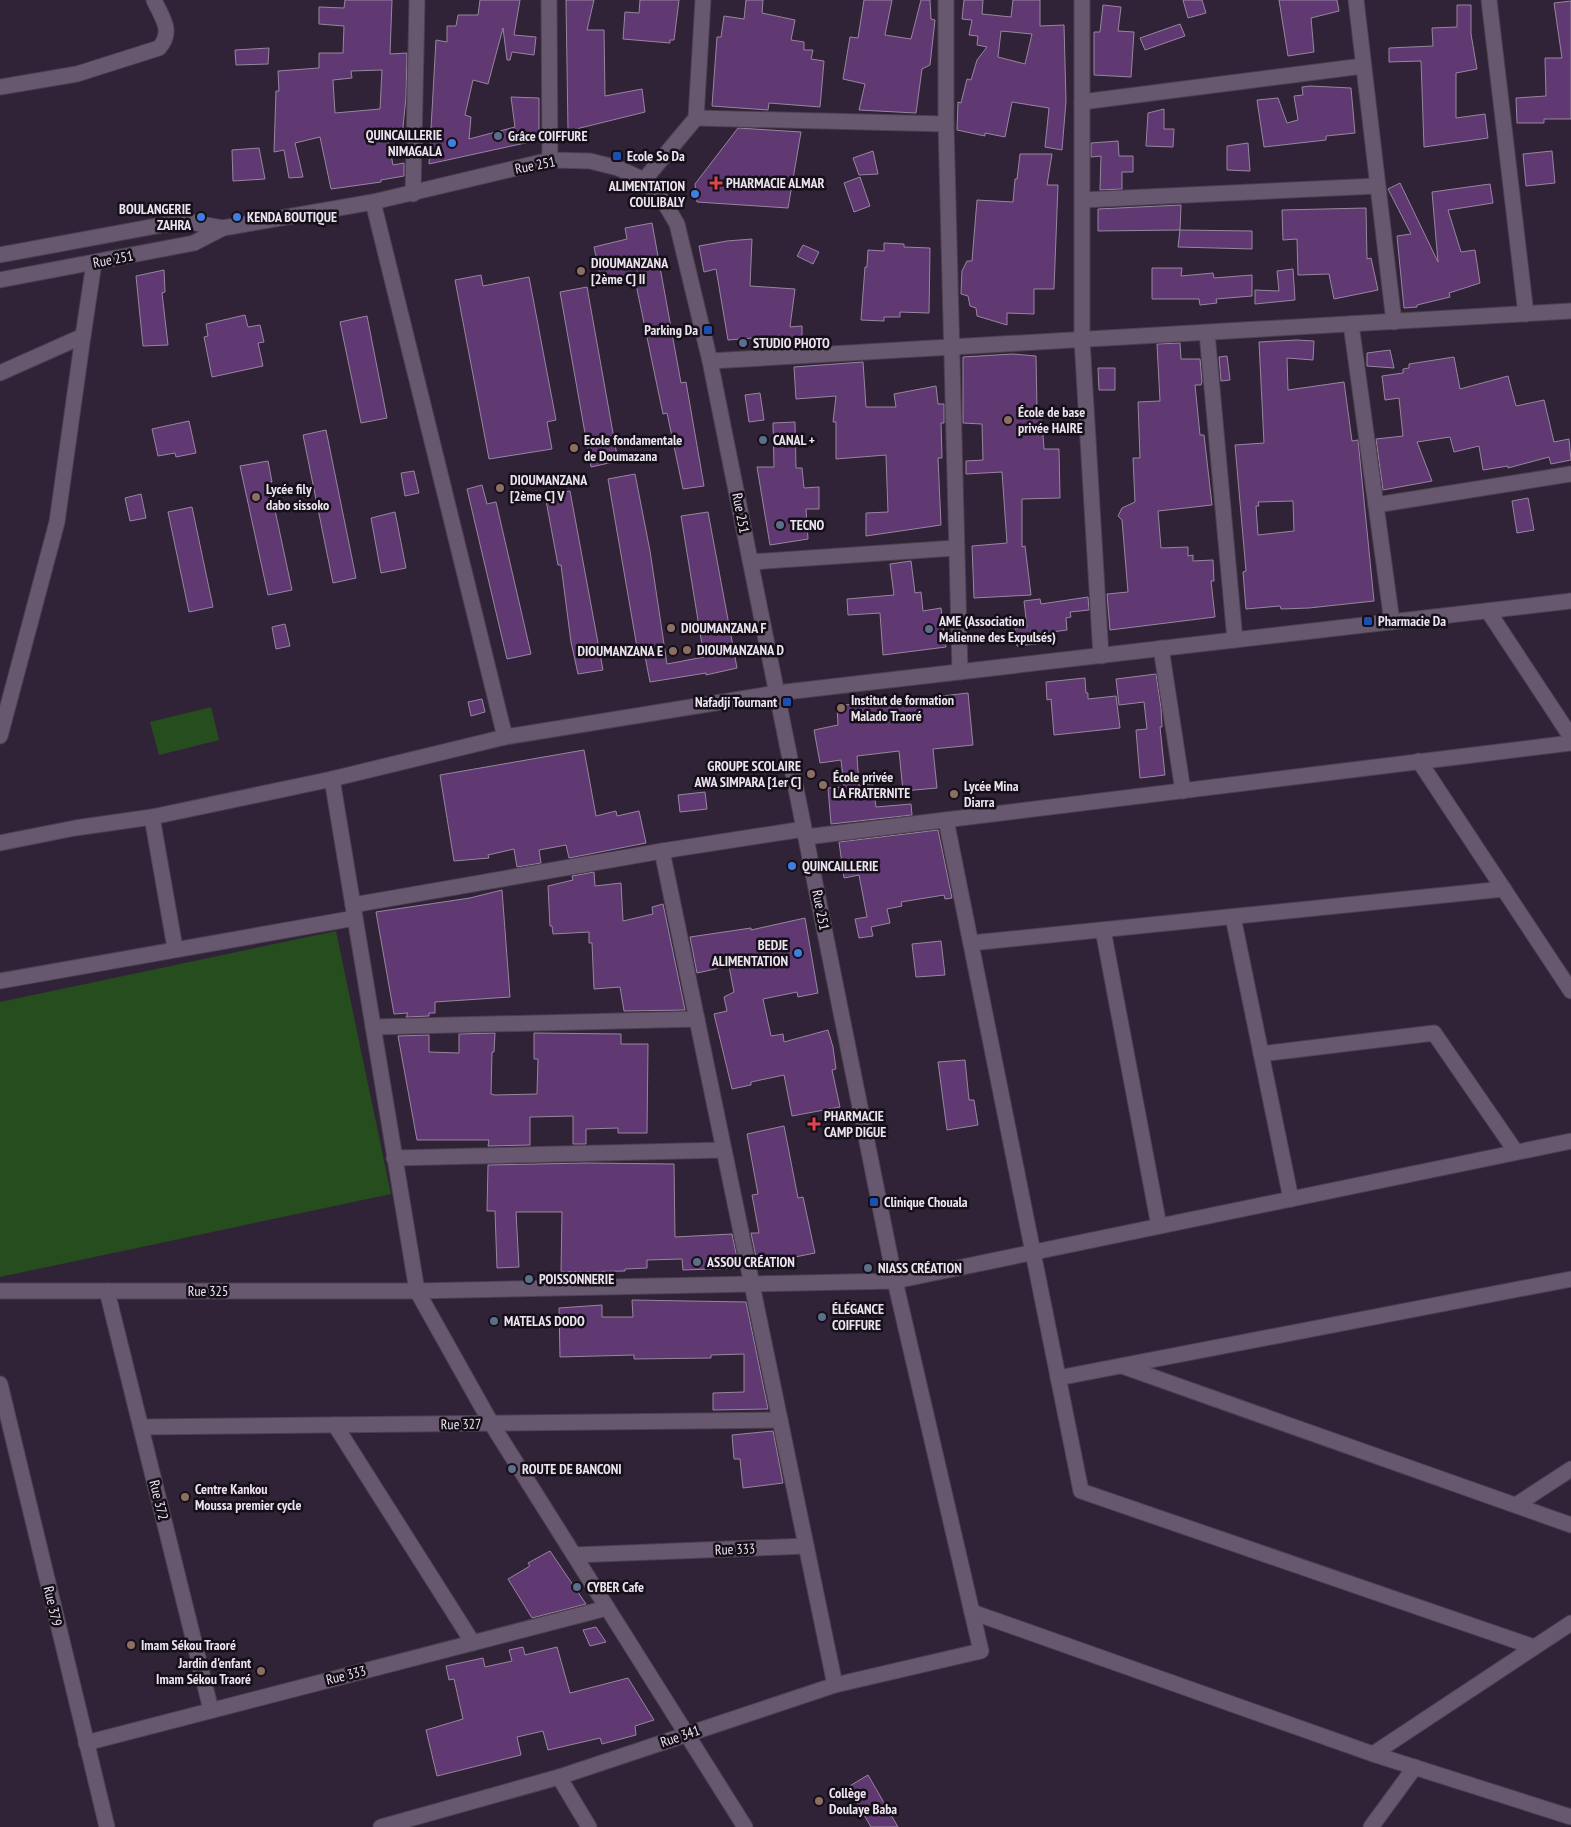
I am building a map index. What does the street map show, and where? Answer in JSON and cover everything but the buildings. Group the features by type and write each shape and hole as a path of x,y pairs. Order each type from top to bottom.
{"street":[{"path":"0,87 77,74 159,48 166,40 167,29 154,0"},
{"path":"413,194 417,0"},
{"path":"549,0 550,160"},
{"path":"644,180 696,118 703,0"},
{"path":"946,0 946,124 955,548 960,672"},
{"path":"1082,0 1082,340 1102,656"},
{"path":"1356,0 1394,322"},
{"path":"1488,0 1526,314"},
{"path":"1082,102 1363,66"},
{"path":"696,118 946,124"},
{"name":"Rue 251","path":"0,280 94,264 194,243 223,228 413,194 550,160 590,161 618,168 644,180 664,202 677,224 710,362 895,1281 981,1651"},
{"path":"1082,200 1377,186"},
{"path":"373,202 505,737"},
{"name":"Rue 251","path":"0,255 167,224 190,222 223,228"},
{"path":"0,736 57,522 94,264"},
{"path":"710,362 1571,311"},
{"path":"1352,324 1392,622"},
{"path":"1207,333 1235,640"},
{"path":"0,373 83,336"},
{"path":"1376,505 1571,474"},
{"path":"750,562 955,548"},
{"path":"0,843 75,828 152,817 332,779 505,737 777,693 1571,601"},
{"path":"1488,611 1571,737"},
{"path":"1162,648 1182,791"},
{"path":"0,981 175,948 662,850 805,833 946,820 1571,742"},
{"path":"1420,761 1571,991"},
{"path":"332,779 416,1291 491,1423 745,1827"},
{"path":"152,817 175,948"},
{"path":"946,820 1081,1491 1534,1647"},
{"path":"662,850 835,1685"},
{"path":"971,943 1504,889"},
{"path":"1233,916 1291,1199"},
{"path":"1103,930 1159,1226"},
{"path":"373,1027 697,1019"},
{"path":"1261,1054 1434,1033 1516,1152"},
{"name":"Rue 325","path":"0,1291 416,1291 895,1281 1571,1141"},
{"path":"394,1158 724,1150"},
{"path":"1058,1378 1571,1279"},
{"name":"Rue 372","path":"107,1291 211,1710"},
{"path":"1122,1365 1571,1525"},
{"name":"Rue 379","path":"0,1384 5,1429 107,1827"},
{"name":"Rue 327","path":"141,1427 780,1420"},
{"path":"335,1425 473,1642"},
{"path":"1516,1505 1571,1469"},
{"name":"Rue 333","path":"574,1555 806,1546"},
{"name":"Rue 333","path":"86,1743 607,1608"},
{"path":"972,1612 1374,1754 1571,1816"},
{"path":"1374,1754 1571,1623"},
{"name":"Rue 341","path":"383,1827 559,1777 835,1685 981,1651"},
{"path":"1371,1827 1415,1767"},
{"path":"559,1777 589,1827"}],"green space":[{"path":"211,707 219,740 159,755 150,722"},
{"path":"336,931 391,1194 0,1277 0,1002"}],"place":[{"name":"Grâce COIFFURE","path":"498,136"},
{"name":"QUINCAILLERIE NIMAGALA","path":"452,143"},
{"name":"Ecole So Da","path":"617,156"},
{"name":"PHARMACIE ALMAR","path":"716,183"},
{"name":"ALIMENTATION COULIBALY","path":"695,194"},
{"name":"BOULANGERIE ZAHRA","path":"201,217"},
{"name":"KENDA BOUTIQUE","path":"237,217"},
{"name":"DIOUMANZANA [2ème C] II","path":"581,271"},
{"name":"Parking Da","path":"708,330"},
{"name":"STUDIO PHOTO","path":"743,343"},
{"name":"École de base privée HAIRE","path":"1008,420"},
{"name":"CANAL +","path":"763,440"},
{"name":"Ecole fondamentale de Doumazana","path":"574,448"},
{"name":"DIOUMANZANA [2ème C] V","path":"500,488"},
{"name":"Lycée fily dabo sissoko","path":"256,497"},
{"name":"TECNO","path":"780,525"},
{"name":"Pharmacie Da","path":"1368,621"},
{"name":"DIOUMANZANA F","path":"671,628"},
{"name":"AME (Association Malienne des Expulsés)","path":"929,629"},
{"name":"DIOUMANZANA D","path":"687,650"},
{"name":"DIOUMANZANA E","path":"673,651"},
{"name":"Nafadji Tournant","path":"787,702"},
{"name":"Institut de formation Malado Traoré","path":"841,708"},
{"name":"GROUPE SCOLAIRE AWA SIMPARA [1er C]","path":"811,774"},
{"name":"École privée LA FRATERNITE","path":"823,785"},
{"name":"Lycée Mina Diarra","path":"954,794"},
{"name":"QUINCAILLERIE","path":"792,866"},
{"name":"BEDJE ALIMENTATION","path":"798,953"},
{"name":"PHARMACIE CAMP DIGUE","path":"814,1124"},
{"name":"Clinique Chouala","path":"874,1202"},
{"name":"ASSOU CRÉATION","path":"697,1262"},
{"name":"NIASS CRÉATION","path":"868,1268"},
{"name":"POISSONNERIE","path":"529,1279"},
{"name":"ÉLÉGANCE COIFFURE","path":"822,1317"},
{"name":"MATELAS DODO","path":"494,1321"},
{"name":"ROUTE DE BANCONI","path":"512,1469"},
{"name":"Centre Kankou Moussa premier cycle","path":"185,1497"},
{"name":"CYBER Cafe","path":"577,1587"},
{"name":"Imam Sékou Traoré","path":"131,1645"},
{"name":"Jardin d'enfant Imam Sékou Traoré","path":"261,1671"},
{"name":"Collège Doulaye Baba","path":"819,1801"}]}
